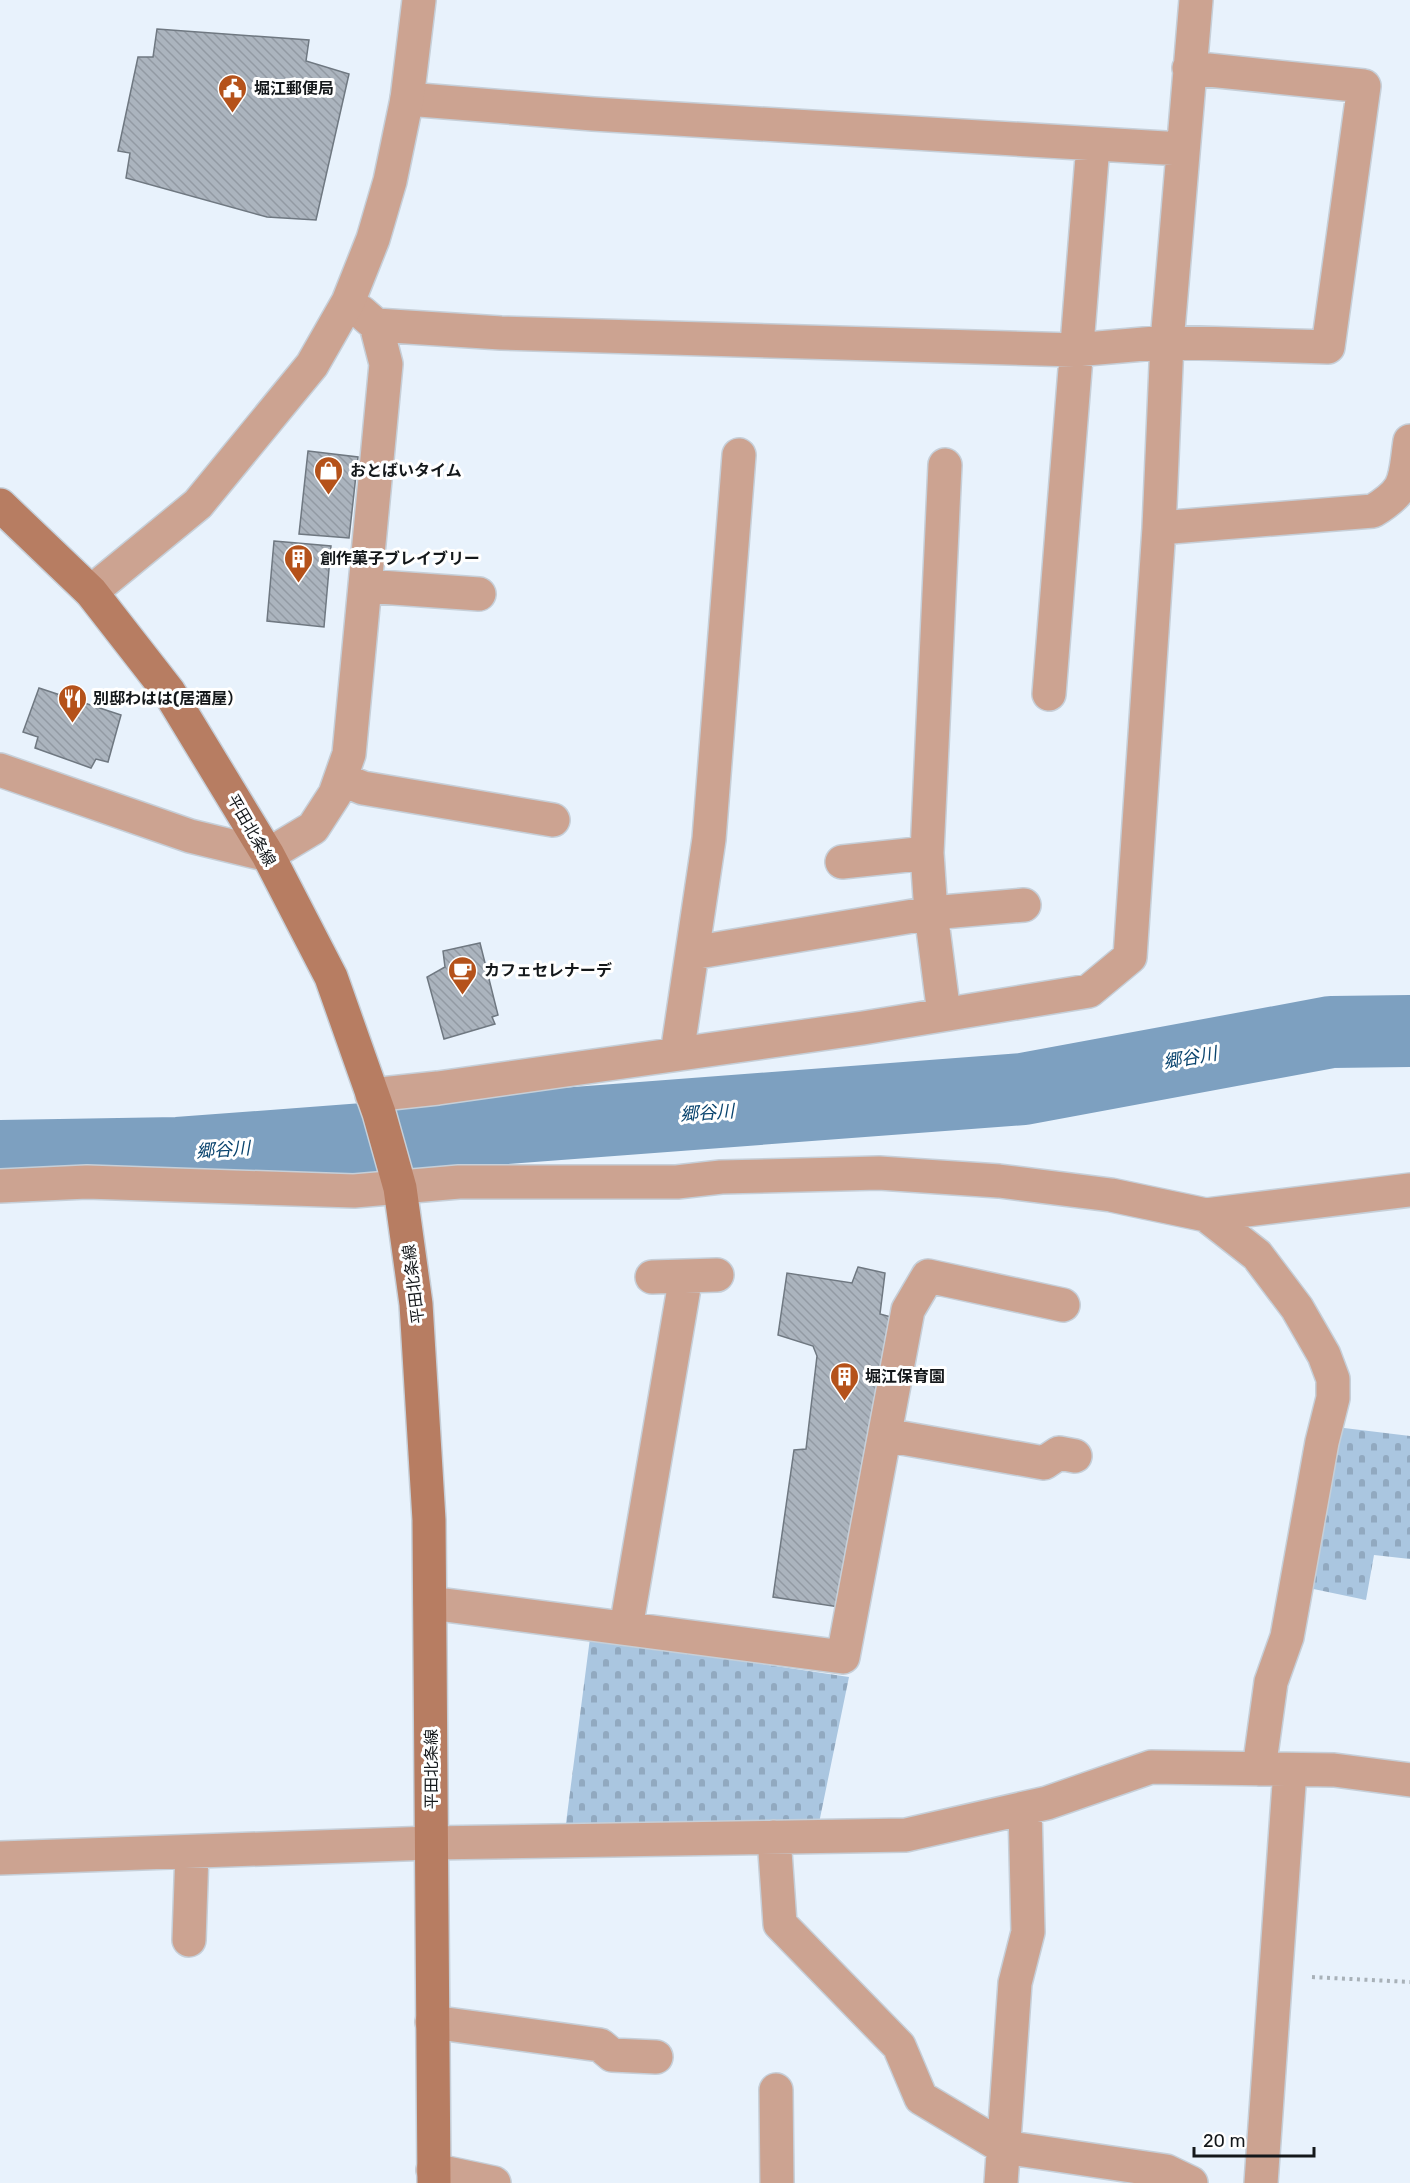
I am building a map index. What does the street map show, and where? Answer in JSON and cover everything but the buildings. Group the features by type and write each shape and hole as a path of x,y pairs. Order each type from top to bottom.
{"main road":[{"name":"平田北条線","path":"0,505 91,592 170,692 268,855 331,977 376,1104 398,1183 416,1304 426,1449 430,1603 434,2176"}],"street":[{"path":"91,592 198,504 312,365 348,302 376,229 390,181 407,99 419,0"},
{"path":"376,1104 677,1054 1089,991 1130,957 1160,528 1167,342 1196,0"},
{"path":"375,325 501,333 1075,350 1167,342 1328,347 1364,86 1189,68"},
{"path":"407,99 593,114 1182,149"},
{"path":"1049,694 1093,145"},
{"path":"0,770 190,836 268,855 313,828 335,794 349,754 386,364 375,325 348,302"},
{"path":"1160,528 1373,511 1395,498 1404,482 1410,441"},
{"path":"677,1054 709,839 739,455"},
{"path":"944,1014 931,913 927,853 945,465"},
{"path":"364,586 479,594"},
{"path":"341,779 363,788 553,820"},
{"path":"842,862 927,853"},
{"path":"692,953 931,913 1024,905"},
{"path":"0,1186 87,1182 354,1191 398,1183 677,1182 720,1177 879,1173 999,1181 1100,1193 1206,1215 1410,1190"},
{"path":"1206,1215 1257,1255 1297,1308 1324,1355 1333,1379 1333,1398 1322,1442 1287,1637 1271,1682 1274,1769 1275,1975 1261,2183"},
{"path":"626,1628 701,1276 652,1277"},
{"path":"430,1603 843,1657 908,1310 928,1276 1063,1305"},
{"path":"885,1435 1044,1463 1059,1453 1074,1456"},
{"path":"0,1858 431,1843 906,1835 1024,1808 1151,1767 1334,1770 1410,1780"},
{"path":"1001,2183 1015,1983 1028,1932 1024,1808"},
{"path":"774,1837 780,1924 899,2046 921,2098 1003,2147 1166,2171 1191,2183"},
{"path":"189,1940 192,1852"},
{"path":"432,2022 600,2045 612,2055 656,2057"},
{"path":"776,2090 777,2183"},
{"path":"434,2176 494,2183"}],"path":[{"path":"1275,1975 1410,1982"}],"green space":[{"path":"1336,1427 1410,1436 1410,1559 1374,1555 1366,1600 1304,1587"},
{"path":"590,1638 849,1677 819,1823 566,1823"}],"waterway":[{"name":"郷谷川","path":"0,1156 178,1153 1023,1089 1331,1032 1410,1031"}],"place":[{"name":"堀江郵便局","path":"233,114"},
{"name":"おとばいタイム","path":"329,496"},
{"name":"創作菓子ブレイブリー","path":"299,584"},
{"name":"別邸わはは(居酒屋）","path":"72,724"},
{"name":"カフェセレナーデ","path":"463,996"},
{"name":"堀江保育園","path":"844,1402"}]}
